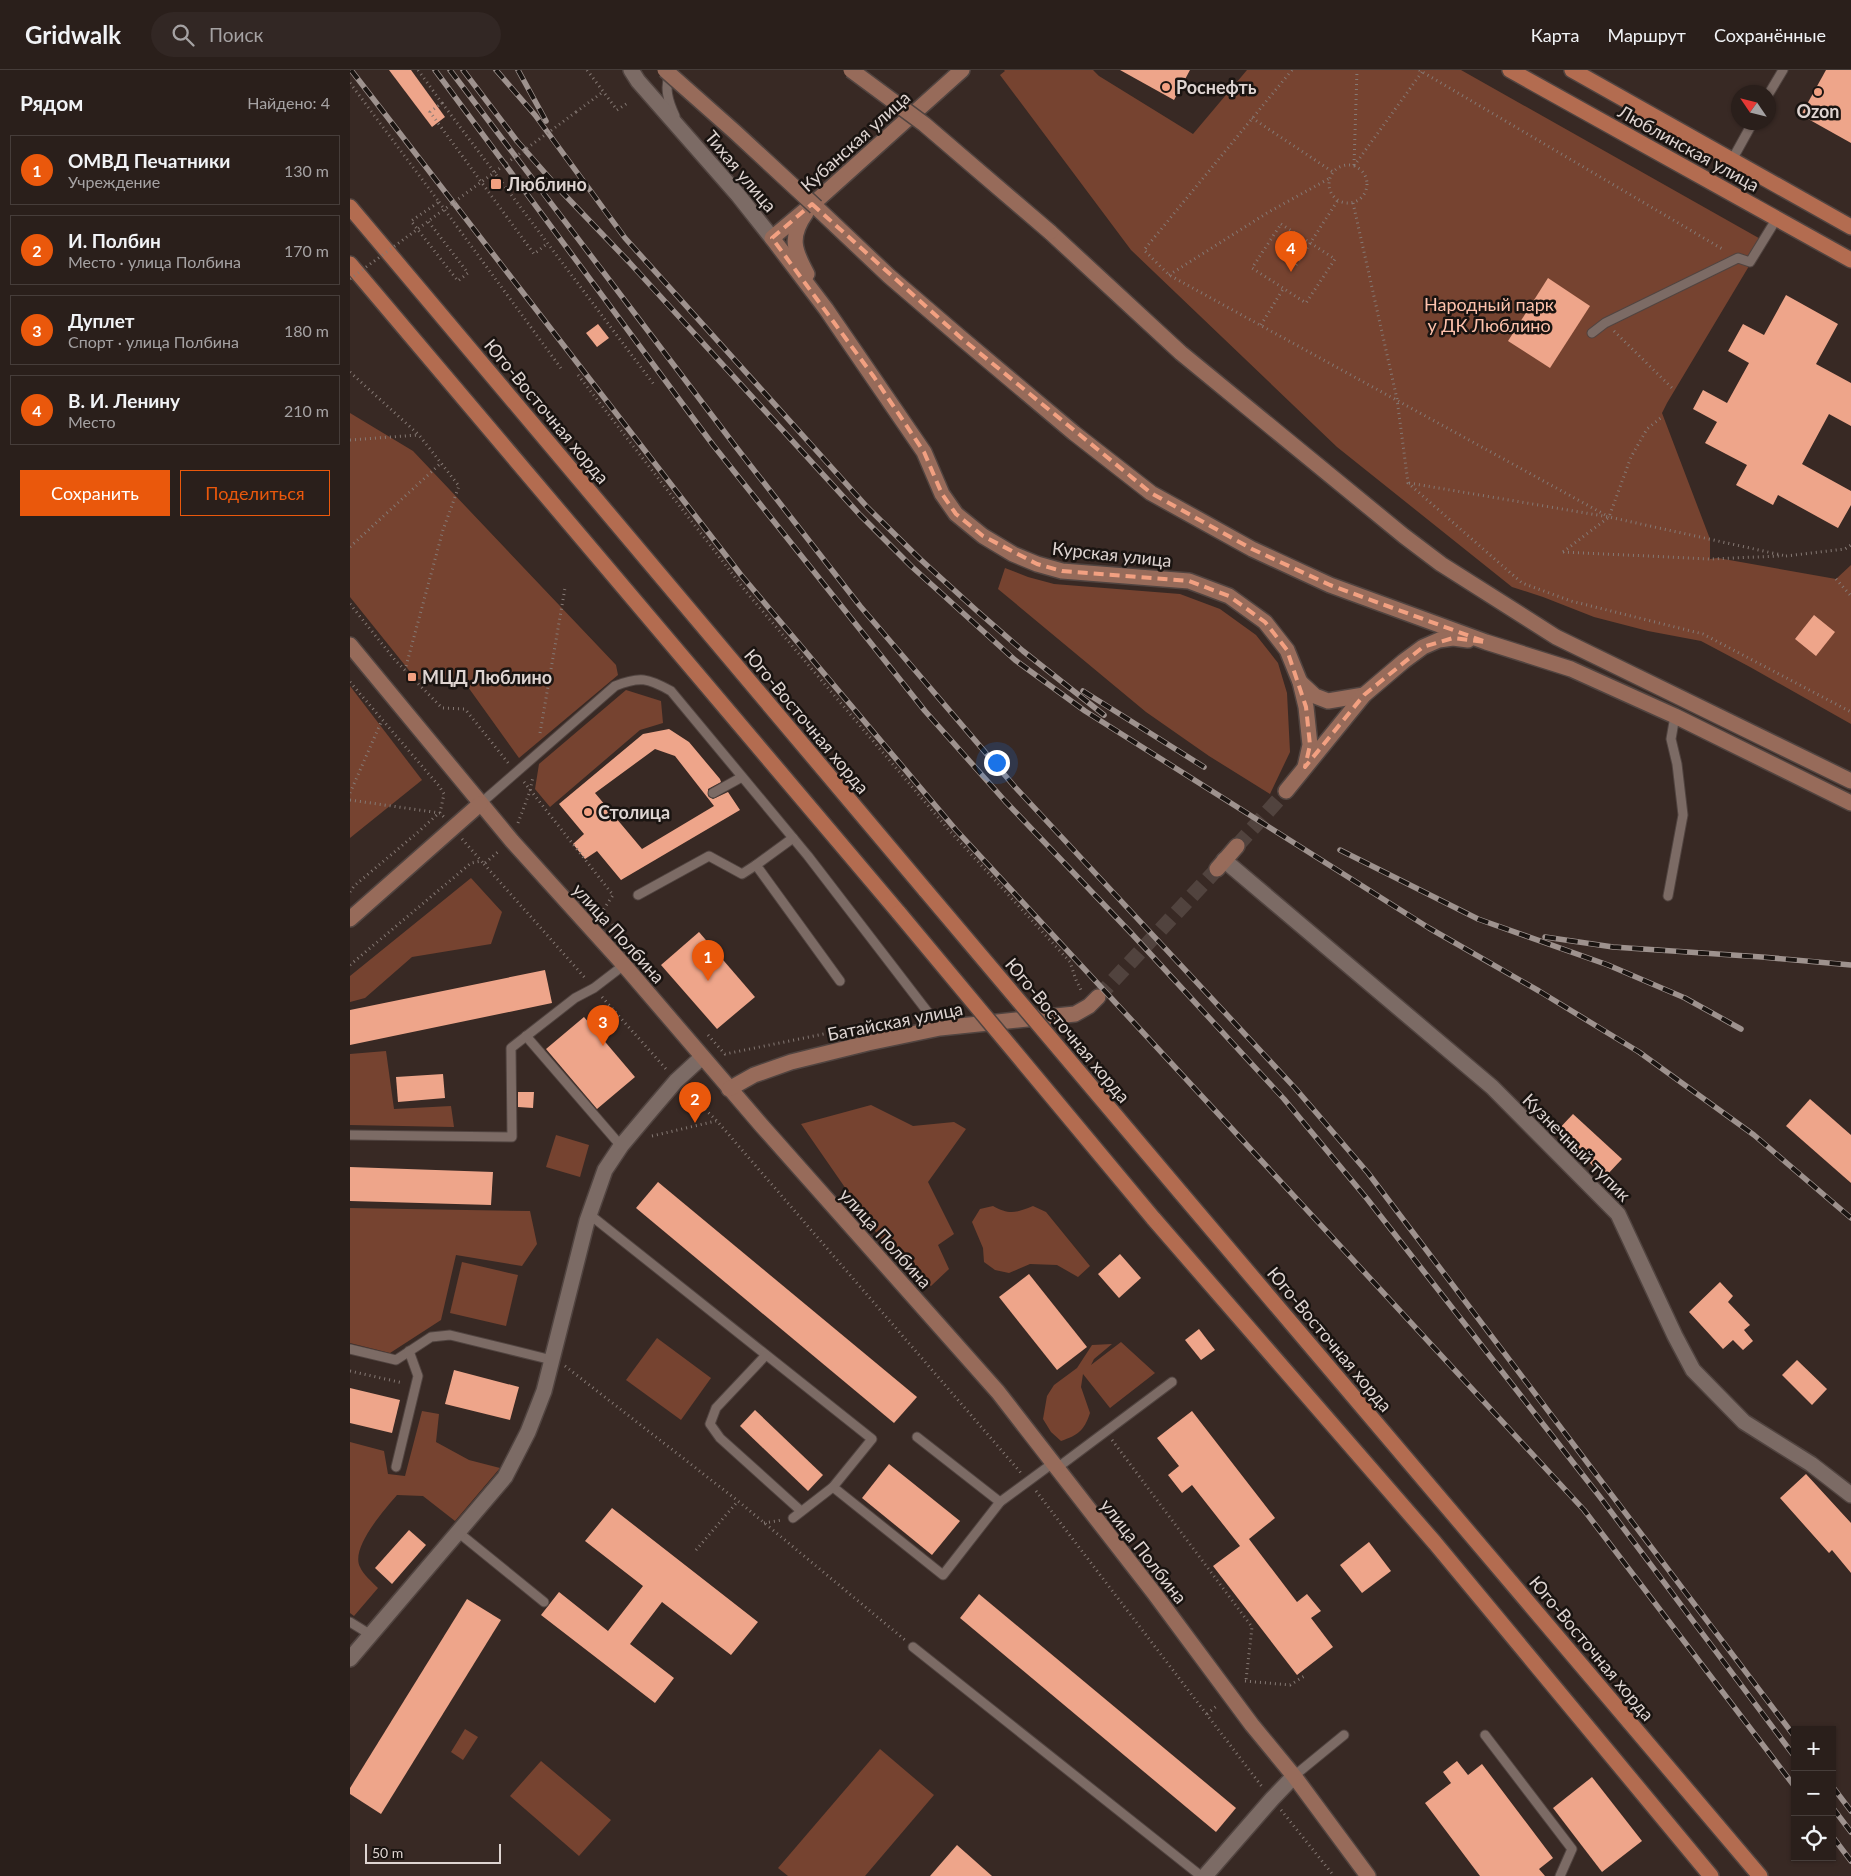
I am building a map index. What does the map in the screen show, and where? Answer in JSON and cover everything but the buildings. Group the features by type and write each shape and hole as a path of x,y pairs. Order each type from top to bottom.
{"main road":[{"path":"665,70 735,132 889,276 1074,433 1151,493 1252,550 1330,585 1486,642 1571,669 1675,716 1851,803"},
{"path":"850,70 924,124 1050,232 1181,353 1404,536 1441,564 1556,637 1851,781"},
{"name":"Кубанская улица","path":"772,238 815,202 962,70"},
{"name":"Люблинская улица","path":"1510,70 1851,260"},
{"name":"Люблинская улица","path":"1572,70 1851,227"},
{"path":"815,202 803,217 794,237 802,264 826,308"},
{"name":"Юго-Восточная хорда","path":"350,207 1760,1876"},
{"name":"Курская улица","path":"772,238 826,308 924,452 942,494 956,514 983,536 1013,554 1037,564 1062,571 1189,581 1229,596 1265,622 1287,650 1300,682 1306,707 1310,745 1305,767"},
{"path":"350,264 900,913 1153,1218 1435,1543 1711,1876"},
{"path":"1286,791 1364,695 1404,660 1439,640 1453,638 1486,642"},
{"name":"улица Полбина","path":"350,645 512,841 624,965 729,1089 998,1392 1294,1776 1368,1876"},
{"path":"1300,682 1315,696 1328,701 1364,695"},
{"path":"350,919 480,804"},
{"path":"1221,864 1237,846"},
{"name":"Батайская улица","path":"729,1089 754,1075 791,1062 868,1043 940,1028 1075,1014 1093,1001"}],"street":[{"name":"Тихая улица","path":"631,70 638,81 738,195 772,238"},
{"name":"Кузнечный тупик","path":"1221,864 1492,1088 1618,1214 1693,1370 1744,1422 1811,1464 1851,1495"},
{"path":"350,1659 505,1477 528,1432 544,1390 589,1214 605,1170 623,1144 676,1081 702,1057"},
{"path":"1203,1876 1294,1776"}],"lane":[{"name":"Тихая улица","path":"671,70 666,81 668,101 680,128"},
{"path":"1774,85 1783,70"},
{"path":"1732,160 1749,130"},
{"path":"1592,333 1605,323 1738,258 1750,262 1777,218"},
{"path":"480,804 615,686 633,679 653,681 671,691 793,838 940,1028"},
{"path":"1668,896 1683,815 1677,764 1671,739 1675,716"},
{"path":"713,793 742,777"},
{"path":"638,895 709,856 742,874 793,838"},
{"path":"756,864 840,981"},
{"path":"350,1135 512,1137 511,1048 575,998 594,988 624,965"},
{"path":"526,1036 623,1144"},
{"path":"589,1214 872,1439 833,1487 792,1518"},
{"path":"350,1349 396,1360 431,1337 450,1335 553,1359"},
{"path":"396,1467 418,1376 409,1351"},
{"path":"766,1355 716,1408 710,1424 720,1438 801,1511"},
{"path":"833,1487 943,1575 1000,1502 1028,1481 1055,1466 1106,1432 1172,1382"},
{"path":"917,1437 1000,1502"},
{"path":"459,1533 544,1602"},
{"path":"350,1622 371,1635"},
{"path":"913,1646 1203,1876"},
{"path":"1294,1776 1344,1735"},
{"path":"1486,1735 1572,1849 1560,1876"}],"path":[{"path":"418,70 655,386"},
{"path":"587,70 617,110 629,102"},
{"path":"1292,70 1144,250 1169,275 1609,517"},
{"path":"1354,166 1357,70"},
{"path":"1354,166 1420,71 1738,258"},
{"path":"350,83 563,370"},
{"path":"350,280 603,92"},
{"path":"442,103 430,112 534,254 548,243"},
{"path":"1252,118 1334,172"},
{"path":"1343,166 1354,166 1362,171 1367,180 1366,189 1361,198 1353,203 1346,203 1338,200 1331,193 1329,186 1330,178 1334,172 1343,166"},
{"path":"1169,275 1267,213 1330,178"},
{"path":"1296,265 1338,200"},
{"path":"428,221 468,273 458,281 411,221 438,202"},
{"path":"1353,203 1397,399 1408,483 1522,583 1571,602 1703,634 1851,712"},
{"path":"1281,224 1335,259 1306,303 1283,289 1252,268 1281,224"},
{"path":"1261,325 1283,289"},
{"path":"1605,323 1674,390"},
{"path":"350,372 419,435 459,486 443,530 405,670"},
{"path":"578,375 748,594 947,828 1070,962 1076,980 1093,1001"},
{"path":"1664,416 1646,429 1631,458 1609,517 1563,552 1710,559 1786,556 1845,549 1851,545"},
{"path":"350,440 419,435"},
{"path":"350,547 440,463"},
{"path":"1408,483 1609,517 1786,556"},
{"path":"1836,579 1851,596"},
{"path":"538,742 565,588"},
{"path":"350,604 405,670 442,708 465,709 613,895 602,912 628,942"},
{"path":"350,682 444,794 439,813 354,886 350,892"},
{"path":"350,793 382,720"},
{"path":"512,841 530,791 534,771"},
{"path":"350,965 471,863 483,862 676,1081 716,1121 1028,1481 1272,1799 1334,1876"},
{"path":"705,1032 725,1054 860,1026"},
{"path":"623,1144 716,1121"},
{"path":"553,1359 738,1501 913,1646"},
{"path":"350,1371 415,1386"},
{"path":"1106,1432 1252,1627 1246,1680 1207,1714"},
{"path":"696,1550 738,1501"},
{"path":"1246,1680 1290,1685 1306,1675"}],"highlighted area":[{"path":"812,204 960,337 1151,493 1252,549 1330,585 1486,642 1453,638 1423,647 1364,695 1305,767 1310,745 1306,707 1287,650 1265,622 1229,596 1189,581 1062,571 1037,564 983,536 956,514 942,494 924,452 874,377 772,238"}],"green space":[{"name":"Народный парк у ДК Люблино","path":"1004,70 1093,70 1099,76 1193,134 1247,70 1461,70 1764,241 1662,413 1710,539 1710,559 1718,558 1836,579 1851,565 1851,724 1701,641 1648,631 1594,617 1512,587 1337,447 1131,250 1000,75"},
{"path":"350,413 413,451 616,665 618,675 519,758 468,687 416,679 350,597"},
{"path":"1005,568 1054,584 1180,594 1220,609 1256,635 1278,663 1287,693 1290,752 1270,794 1209,756 1146,712 998,589"},
{"path":"350,686 422,780 350,838"},
{"path":"626,690 661,701 663,723 640,730 550,807 535,789 539,764"},
{"path":"471,878 502,912 491,944 412,957 365,998 350,1002 350,976"},
{"path":"386,1051 394,1109 451,1106 454,1127 350,1125 350,1054"},
{"path":"871,1105 913,1126 954,1122 966,1129 928,1182 954,1234 938,1245 949,1269 931,1286 898,1264 801,1124"},
{"path":"556,1135 589,1145 580,1177 546,1167"},
{"path":"993,1206 1004,1211 1013,1212 1033,1206 1046,1212 1090,1266 1078,1277 1057,1265 1030,1264 1009,1273 995,1270 984,1262 983,1248 972,1222 980,1209"},
{"path":"350,1208 530,1211 537,1244 522,1266 456,1255 441,1320 390,1353 350,1343"},
{"path":"462,1262 518,1275 506,1326 450,1313"},
{"path":"657,1338 711,1378 681,1420 626,1380"},
{"path":"1121,1342 1155,1373 1110,1408 1083,1374 1081,1387 1090,1413 1080,1431 1072,1437 1061,1441 1051,1432 1043,1419 1047,1396 1054,1385 1077,1368 1092,1345 1112,1344 1094,1359 1091,1365"},
{"path":"422,1411 439,1414 436,1442 469,1460 500,1468 455,1521 423,1496 397,1495 370,1529 360,1550 358,1559 360,1567 378,1588 354,1616 350,1613 350,1442 384,1451 388,1474 405,1476"},
{"path":"465,1729 478,1737 463,1760 451,1752"},
{"path":"880,1749 934,1795 865,1876 788,1876 778,1868"},
{"path":"541,1761 611,1820 579,1856 510,1796"}],"tunnel":[{"path":"1237,846 1286,791"},
{"path":"1098,997 1217,869"}],"railway":[{"path":"351,70 741,575 956,830 1584,1510 1791,1782"},
{"path":"435,70 713,445 925,711 1005,801 1132,934 1284,1099 1368,1200 1600,1497 1791,1752"},
{"path":"450,70 736,447 860,606 1015,787 1295,1088 1368,1173 1791,1732"},
{"path":"463,70 517,141 560,190 629,262 860,515 911,566 1015,660 1085,711 1429,928 1539,991 1639,1052 1754,1135 1851,1218"},
{"path":"496,70 535,115 625,238 868,508 976,610 1023,651 1104,715"},
{"path":"518,70 546,121"},
{"path":"1083,691 1204,767"},
{"path":"1340,850 1478,919 1608,965 1685,998 1741,1029"},
{"path":"1545,937 1613,947 1851,965"},
{"path":"1836,1791 1851,1811"},
{"path":"1836,1812 1851,1832"},
{"path":"1836,1841 1851,1861"}],"place":[{"name":"Роснефть","path":"1166,87"},
{"name":"Ozon","path":"1818,92"},
{"name":"Люблино","path":"496,184"},
{"name":"В. И. Ленину","path":"1291,272"},
{"name":"МЦД Люблино","path":"412,677"},
{"name":"Столица","path":"588,812"},
{"name":"ОМВД Печатники","path":"708,981"},
{"name":"Дуплет","path":"603,1046"},
{"name":"И. Полбин","path":"695,1123"}]}
